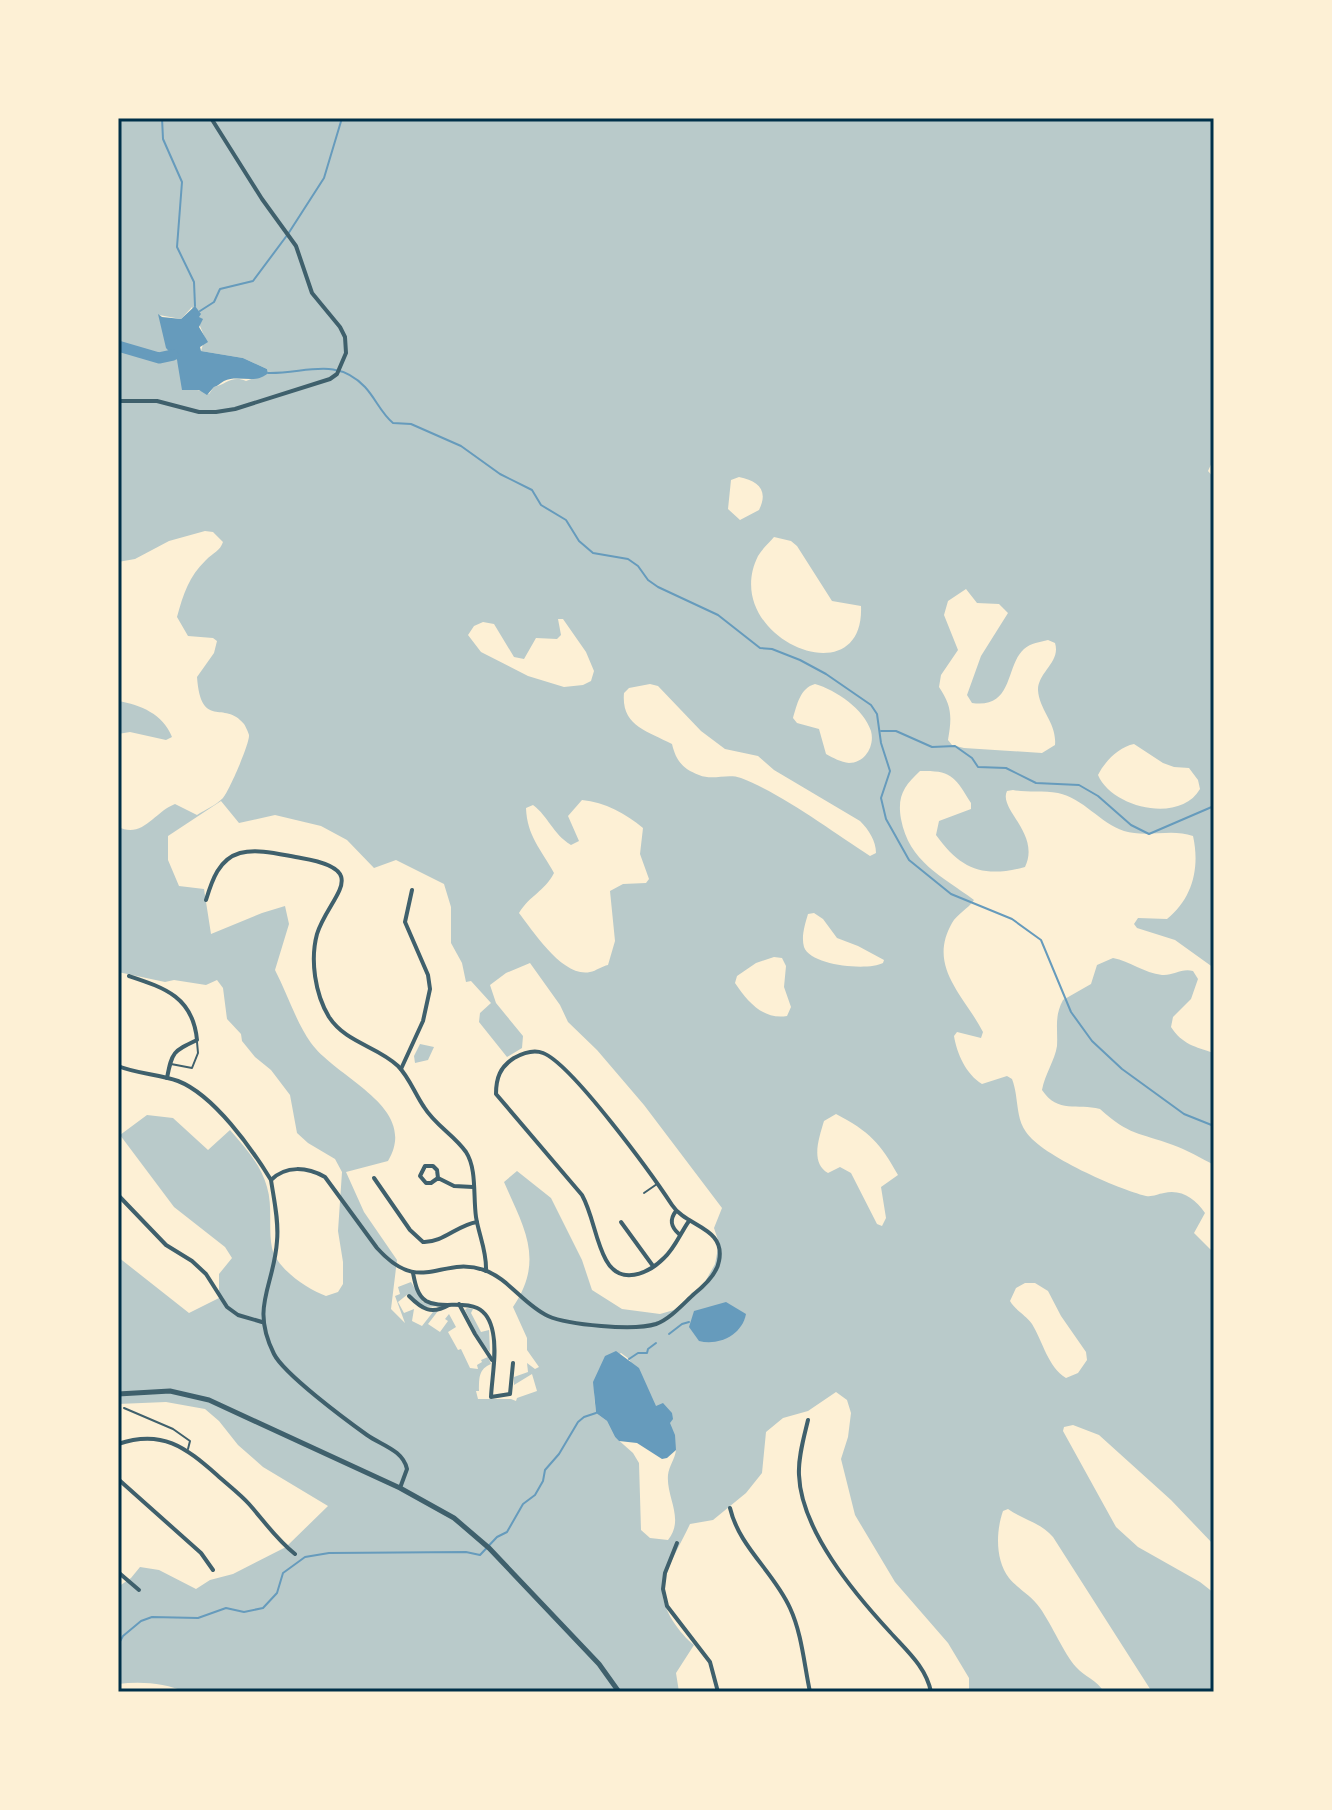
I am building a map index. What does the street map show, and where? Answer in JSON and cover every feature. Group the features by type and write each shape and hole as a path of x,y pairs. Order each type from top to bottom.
{"street":[{"path":"118,401 157,401 199,412 235,409 330,379 343,361 346,346 340,327 312,293 296,246 211,118"},
{"path":"206,900 220,867 240,853 260,852 310,860 336,870 341,879 340,892 319,930 314,947 315,971 324,1005 336,1026 348,1036 401,1069 432,1119 466,1152 472,1167 477,1222 486,1252 486,1271"},
{"path":"401,1069 423,1021 430,989 422,961 406,929 405,916 412,890"},
{"path":"129,976 176,995 196,1029 197,1040 176,1050 167,1078"},
{"path":"271,1180 281,1172 295,1169 315,1171 325,1177 387,1259 413,1273 468,1268 486,1271 535,1309 559,1320 627,1328 655,1324 702,1287 718,1266 718,1242 708,1230 676,1211 611,1123 552,1058 543,1053 527,1052 506,1064 498,1074 496,1094 582,1195 590,1210 605,1259 612,1269 630,1276 644,1273 670,1251 689,1221"},
{"path":"118,1066 167,1078 195,1090 248,1146 271,1180 278,1226 277,1244 262,1306 262,1322 276,1358 290,1374 367,1435 401,1455 407,1469 400,1488"},
{"path":"425,1166 433,1166 438,1178 426,1183 420,1176 421,1170 425,1166"},
{"path":"374,1178 410,1230 423,1242 437,1241 466,1224 477,1222"},
{"path":"438,1178 454,1186 473,1187"},
{"path":"118,1195 166,1245 206,1274 227,1307 238,1315 262,1322"},
{"path":"676,1211 671,1219 679,1234"},
{"path":"621,1222 653,1266"},
{"path":"413,1273 423,1299 434,1303 459,1304 478,1310 487,1318 493,1332 491,1397 510,1394 513,1363"},
{"path":"409,1296 418,1306 429,1310 441,1309 451,1303"},
{"path":"459,1304 492,1360"},
{"path":"118,1394 170,1391 209,1400 400,1488 454,1518 472,1531 599,1664 619,1692"},
{"path":"808,1420 798,1472 807,1513 853,1593 921,1666 931,1692"},
{"path":"118,1444 138,1439 159,1440 187,1449 242,1497 278,1540 295,1554"},
{"path":"118,1479 201,1553 213,1570"},
{"path":"730,1508 735,1527 745,1544 765,1567 790,1609 810,1692"},
{"path":"677,1543 665,1573 663,1589 667,1606 710,1662 718,1692"},
{"path":"118,1572 139,1590"}],"lane":[{"path":"170,1064 192,1068 198,1053 197,1040"},
{"path":"644,1193 658,1183"},
{"path":"124,1408 178,1432 191,1442 187,1449"}],"shaded area":[{"path":"118,118 1214,118 1214,458 1208,471 1214,478 1214,968 1175,940 1137,928 1134,924 1138,918 1167,919 1183,902 1195,870 1193,836 1124,831 1067,796 1007,791 1008,806 1028,844 1025,867 985,871 964,863 936,835 939,821 971,809 971,803 952,777 939,772 920,771 903,792 900,811 905,834 919,857 974,900 952,923 945,939 944,953 951,980 983,1032 981,1038 957,1032 954,1036 967,1069 982,1084 1007,1076 1012,1079 1020,1120 1026,1132 1064,1161 1100,1179 1146,1196 1171,1192 1182,1194 1197,1203 1205,1213 1194,1233 1214,1253 1214,1545 1171,1500 1099,1435 1073,1425 1064,1427 1063,1431 1116,1527 1138,1547 1214,1593 1214,1692 1152,1692 1053,1537 1008,1509 1003,1511 998,1536 1004,1571 1040,1608 1076,1667 1104,1692 969,1692 969,1678 948,1643 895,1582 855,1515 841,1459 851,1413 847,1400 836,1392 808,1411 783,1418 766,1432 762,1473 746,1493 713,1520 690,1524 668,1568 662,1591 671,1617 694,1645 676,1673 679,1692 186,1692 153,1684 118,1684 118,1587 140,1567 159,1570 196,1589 286,1547 328,1506 263,1467 205,1409 166,1402 118,1404 118,1257 189,1313 219,1298 219,1274 232,1258 225,1247 174,1207 120,1135 147,1115 173,1118 208,1150 230,1130 261,1171 270,1202 272,1248 286,1271 326,1296 338,1292 343,1284 343,1262 338,1231 342,1172 335,1159 297,1133 290,1095 271,1070 255,1057 227,1019 223,988 217,980 206,985 174,980 165,982 118,972 118,827 134,830 175,804 197,815 217,803 234,777 249,735 236,717 208,709 203,704 197,677 214,653 217,641 188,636 177,617 191,579 223,542 213,532 205,531 169,541 135,559 118,562","holes":["192,307 205,338 201,351 243,358 267,369 268,373 246,381 229,381 214,387 209,394 190,389 177,360 169,351 159,315 181,319","739,477 756,484 763,497 759,510 740,520 728,509 731,480","774,537 791,541 832,601 861,606 856,634 841,649 820,653 796,647 774,632 758,611 751,585 758,556","966,589 977,603 999,604 1008,613 981,656 967,695 972,703 986,703 1002,693 1024,649 1048,640 1055,643 1055,656 1038,690 1053,730 1055,745 1042,753 952,745 948,740 949,706 939,687 941,675 958,650 944,615 948,601","558,619 563,619 586,652 594,671 591,681 564,687 528,676 481,652 468,635 474,626 483,622 494,624 514,657 524,659 536,638 557,639 561,635","650,684 658,686 701,731 725,749 758,756 774,770 860,821 871,836 876,853 870,856 757,785 736,777 704,777 689,770 678,760 672,744 645,731 631,720 624,704 624,693 629,688","815,684 832,691 856,708 871,731 872,742 868,753 860,760 849,763 826,754 819,729 797,723 793,718 803,693","1134,744 1163,763 1189,768 1198,780 1200,789 1190,800 1178,806 1147,808 1131,803 1106,787 1098,775 1118,751","582,800 615,810 643,828 640,854 649,879 646,883 623,884 610,891 615,941 608,965 590,972 580,972 559,961 519,913 554,873 532,835 526,808 533,805 571,845 579,841 568,816","221,801 239,823 275,815 321,826 347,840 374,868 396,860 444,884 451,907 451,943 462,963 466,982 471,981 491,1003 480,1013 479,1022 507,1057 522,1048 523,1036 496,1003 490,985 506,973 530,963 560,1005 568,1022 597,1050 644,1105 722,1208 714,1228 719,1243 715,1264 701,1289 674,1310 660,1314 622,1309 592,1290 582,1260 551,1198 517,1171 504,1182 524,1229 529,1259 523,1290 513,1307 527,1338 527,1350 539,1367 535,1369 527,1363 528,1372 514,1377 514,1385 532,1374 537,1391 516,1401 478,1399 476,1391 479,1391 480,1374 491,1364 488,1357 481,1360 478,1369 470,1368 448,1332 456,1327 449,1314 440,1332 428,1324 438,1311 433,1312 422,1326 412,1321 414,1309 404,1313 398,1302 408,1294 424,1307 443,1306 423,1302 411,1282 398,1287 400,1294 395,1296 405,1323 391,1309 397,1260 364,1212 346,1172 388,1161 395,1142 393,1125 385,1109 323,1056 301,1026 275,970 289,924 285,906 211,934 204,889 179,886 168,860 168,836","814,913 823,919 837,938 884,960 883,963 865,967 828,963 809,953 804,947 803,935 808,914","774,957 782,958 786,966 784,987 791,1007 787,1016 778,1017 763,1012 735,983 737,976 756,963","836,1114 866,1133 886,1155 898,1175 881,1187 886,1218 882,1226 877,1224 851,1173 840,1167 828,1173 822,1169 817,1150 824,1121","1025,1283 1035,1283 1048,1291 1086,1352 1087,1360 1078,1373 1066,1378 1060,1373 1050,1361 1032,1324 1010,1301 1016,1288","621,1353 629,1359 676,1450 668,1475 675,1516 673,1532 668,1540 650,1538 641,1530 639,1463 615,1437 607,1421 596,1413 594,1392 600,1371"]},
{"path":"118,701 150,712 163,722 172,737 166,740 130,732 118,734"},
{"path":"1113,958 1162,975 1193,971 1198,979 1191,999 1173,1017 1171,1027 1184,1041 1214,1053 1214,1165 1178,1147 1127,1129 1100,1109 1061,1105 1042,1090 1056,1051 1057,1017 1063,1000 1091,984 1097,965"},
{"path":"420,1044 434,1047 428,1060 415,1063 414,1056"},
{"path":"473,1309 471,1313 481,1332 489,1330 490,1352 481,1342 465,1310"}],"water":[{"path":"195,306 203,319 199,327 208,342 200,347 201,351 243,358 267,369 268,373 258,378 229,379 207,395 199,390 182,390 177,360 166,348 158,314 181,319"},
{"path":"726,1302 746,1314 740,1328 722,1340 699,1341 689,1327 694,1311"},
{"path":"616,1351 639,1368 656,1406 663,1403 672,1413 670,1423 676,1450 667,1458 662,1459 637,1443 619,1441 607,1421 596,1413 593,1382 605,1356"}],"waterway":[{"path":"162,118 163,139 182,182 177,247 194,282 195,306"},
{"path":"200,311 214,302 220,289 253,281 288,234 324,178 342,118"},
{"path":"118,346 159,358 173,355"},
{"path":"268,373 331,369 354,378 365,387 393,423 411,424 461,446 500,474 532,490 541,505 566,520 579,541 593,553 628,559 658,587 718,615 760,648 772,649 800,660 826,674 871,705 877,714 881,743 890,771 881,798 886,819 909,860 951,894 1012,919 1041,940 1071,1012 1092,1041 1122,1069 1184,1114 1214,1126"},
{"path":"881,731 896,731 932,747 955,746 972,758 978,767 1006,768 1036,783 1079,785 1098,796 1131,825 1149,834 1214,806"},
{"path":"669,1334 689,1322"},
{"path":"629,1359 638,1353 647,1353 656,1343"},
{"path":"118,1645 123,1636 141,1621 152,1617 198,1618 226,1608 244,1612 263,1608 277,1593 283,1573 305,1557 329,1553 466,1552 480,1555 497,1537 507,1532 523,1504 535,1495 545,1470 559,1454 578,1422 596,1413"}]}
